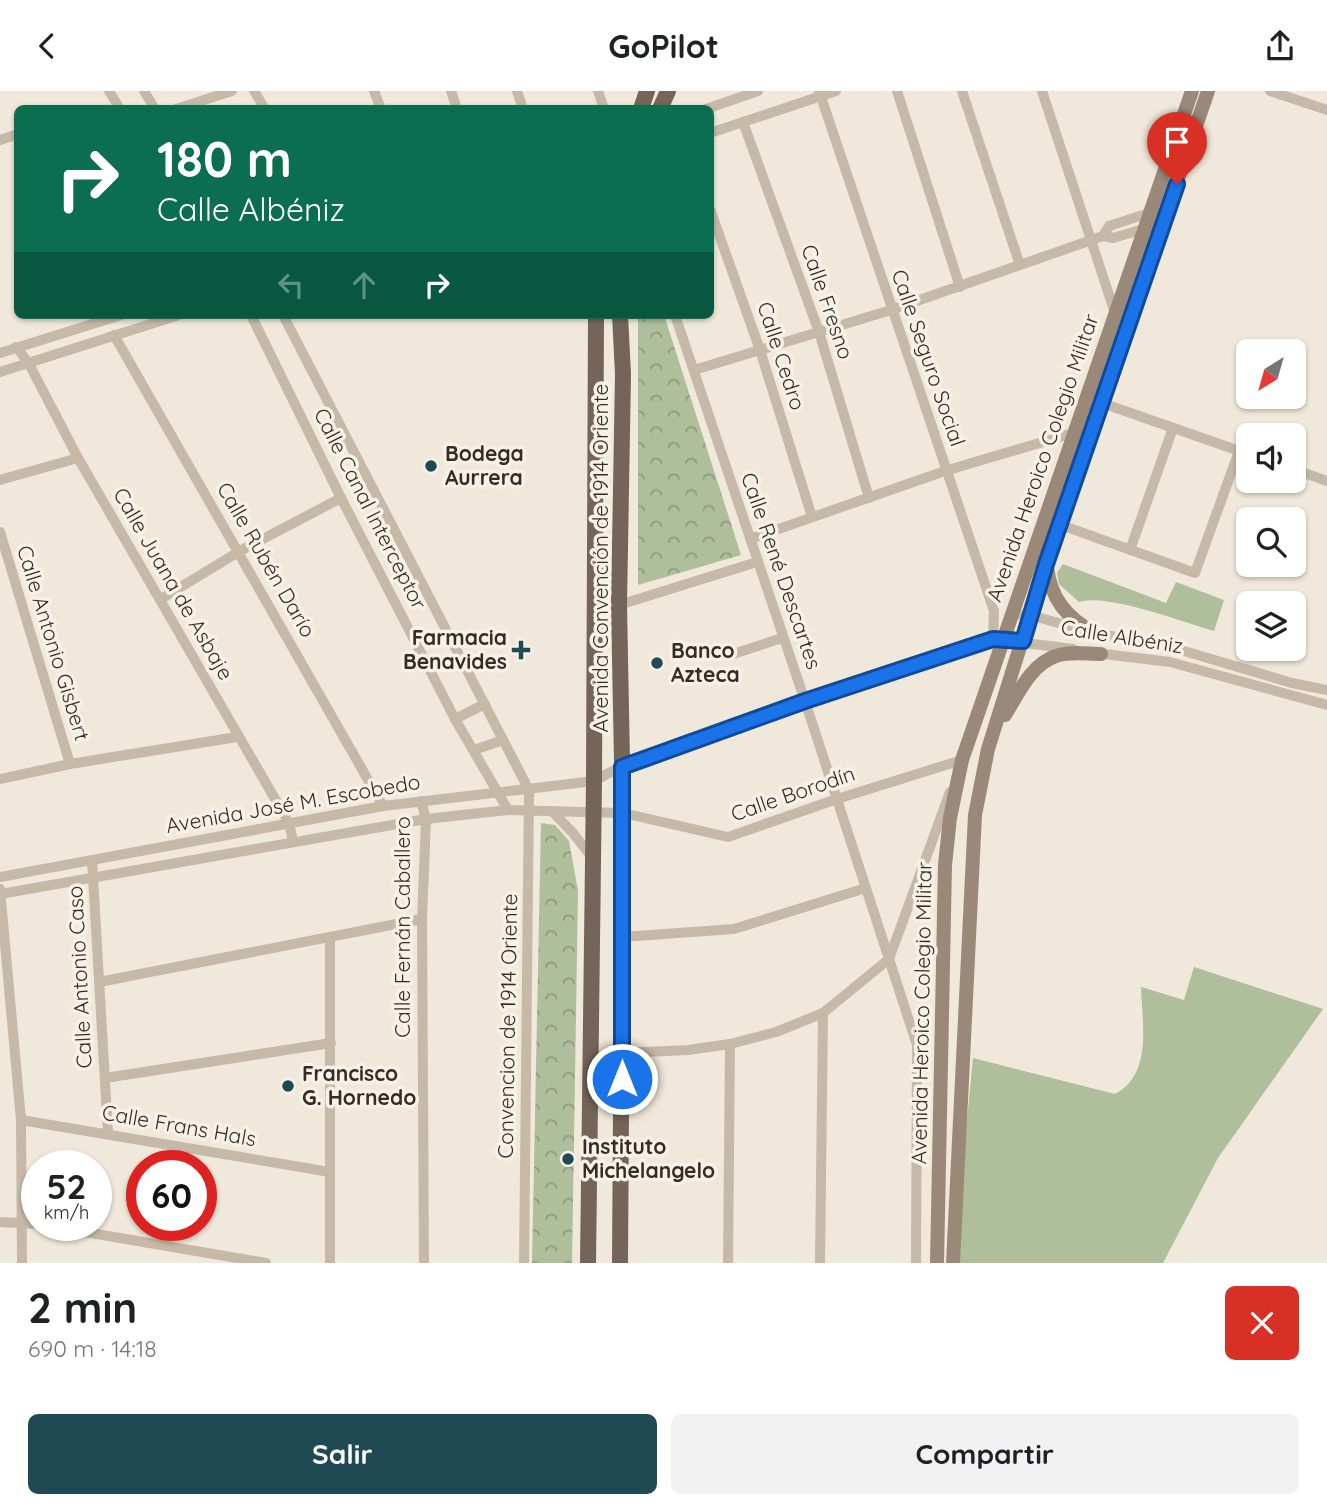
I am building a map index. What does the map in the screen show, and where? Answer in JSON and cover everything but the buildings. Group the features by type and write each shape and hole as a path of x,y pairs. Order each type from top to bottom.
{"main road":[{"name":"Avenida Convención de 1914 Oriente","path":"588,1263 596,319"},
{"name":"Avenida Convención de 1914 Oriente","path":"620,319 623,374 619,605 623,813 621,1263"}],"street":[{"path":"188,105 232,91"},
{"path":"714,106 758,91"},
{"path":"714,132 819,94 835,91"},
{"path":"897,91 960,287"},
{"path":"962,91 1020,265"},
{"path":"1042,91 1097,238 1115,313"},
{"name":"Avenida Heroico Colegio Militar","path":"937,1263 945,865 950,818 962,760 999,639 1012,614 1192,91"},
{"name":"Avenida Heroico Colegio Militar","path":"953,1263 975,815 992,737 1046,564 1209,91"},
{"path":"1270,91 1327,110"},
{"name":"Calle Seguro Social","path":"819,94 993,611 999,639"},
{"name":"Calle Fresno","path":"743,122 818,332 869,498"},
{"path":"1097,238 1109,226 1169,207"},
{"name":"Calle Cedro","path":"714,220 760,350 812,517"},
{"path":"694,370 891,310 1097,238 1113,238 1164,223"},
{"path":"0,353 105,319"},
{"path":"0,372 166,319"},
{"name":"Calle Canal Interceptor","path":"253,319 341,498 455,719 508,810"},
{"name":"Calle Canal Interceptor","path":"285,319 530,790"},
{"name":"Calle René Descartes","path":"676,319 890,959"},
{"name":"Calle Rubén Darío","path":"114,335 240,551 383,806"},
{"name":"Calle Juana de Asbaje","path":"16,347 28,362 78,458 289,823 293,841"},
{"path":"1102,403 1236,450"},
{"path":"1130,550 1173,428"},
{"path":"750,539 945,471 1073,433"},
{"path":"0,480 78,458"},
{"path":"1061,525 1195,573 1236,470"},
{"path":"1306,474 1327,481"},
{"path":"161,599 240,551 341,498"},
{"name":"Calle Antonio Gisbert","path":"0,532 69,764"},
{"path":"619,605 757,562"},
{"path":"1046,564 1049,582 1066,614 1094,633"},
{"name":"Calle Albéniz","path":"1012,614 1030,615 1094,633 1167,646 1292,683 1327,690"},
{"path":"727,656 782,638"},
{"name":"Calle Albéniz","path":"594,781 622,767 805,701 999,639 1170,662 1327,705"},
{"path":"992,737 1020,691 1044,661 1069,653 1101,654"},
{"path":"455,719 485,704"},
{"path":"0,779 69,764 237,737"},
{"path":"474,750 503,740"},
{"path":"623,1053 688,1050 730,1044 776,1032 823,1013 890,959 962,760"},
{"name":"Calle Borodín","path":"593,813 623,813 728,837 962,760"},
{"name":"Avenida José M. Escobedo","path":"0,877 383,806 594,781"},
{"name":"Convencion de 1914 Oriente","path":"524,1263 530,790"},
{"name":"Calle Fernán Caballero","path":"421,800 426,819 422,919 424,1263"},
{"name":"Avenida José M. Escobedo","path":"0,894 426,819 530,809 593,813"},
{"path":"552,811 593,859"},
{"name":"Calle Antonio Caso","path":"92,860 108,1133"},
{"path":"0,888 21,1120 21,1150"},
{"path":"622,936 734,929 866,888"},
{"path":"99,982 422,919"},
{"path":"330,937 330,1263"},
{"name":"Avenida Heroico Colegio Militar","path":"890,959 917,1045 916,1263"},
{"path":"820,1263 823,1013"},
{"path":"106,1078 331,1043"},
{"path":"728,1263 730,1044"},
{"name":"Calle Frans Hals","path":"21,1120 330,1172"},
{"path":"0,1222 21,1221"},
{"path":"112,1237 267,1263"},
{"path":"22,1241 22,1263"}],"green space":[{"path":"638,319 665,319 741,555 638,585"},
{"path":"1063,564 1166,603 1176,582 1224,600 1214,631 1108,601 1079,602 1059,584 1057,573"},
{"path":"541,823 555,825 569,841 578,891 572,1263 532,1263"},
{"path":"1194,967 1323,1009 1218,1158 1163,1263 960,1263 961,1182 973,1058 1115,1094 1127,1085 1140,1061 1143,1047 1141,987 1184,1000"}],"place":[{"name":"Bodega Aurrera","path":"431,466"},
{"name":"Farmacia Benavides","path":"521,650"},
{"name":"Banco Azteca","path":"657,663"},
{"name":"Francisco G. Hornedo","path":"288,1086"},
{"name":"Instituto Michelangelo","path":"568,1159"}],"route":[{"path":"622,1079 622,767 805,701 993,639 1023,641 1046,564 1177,184"}]}
